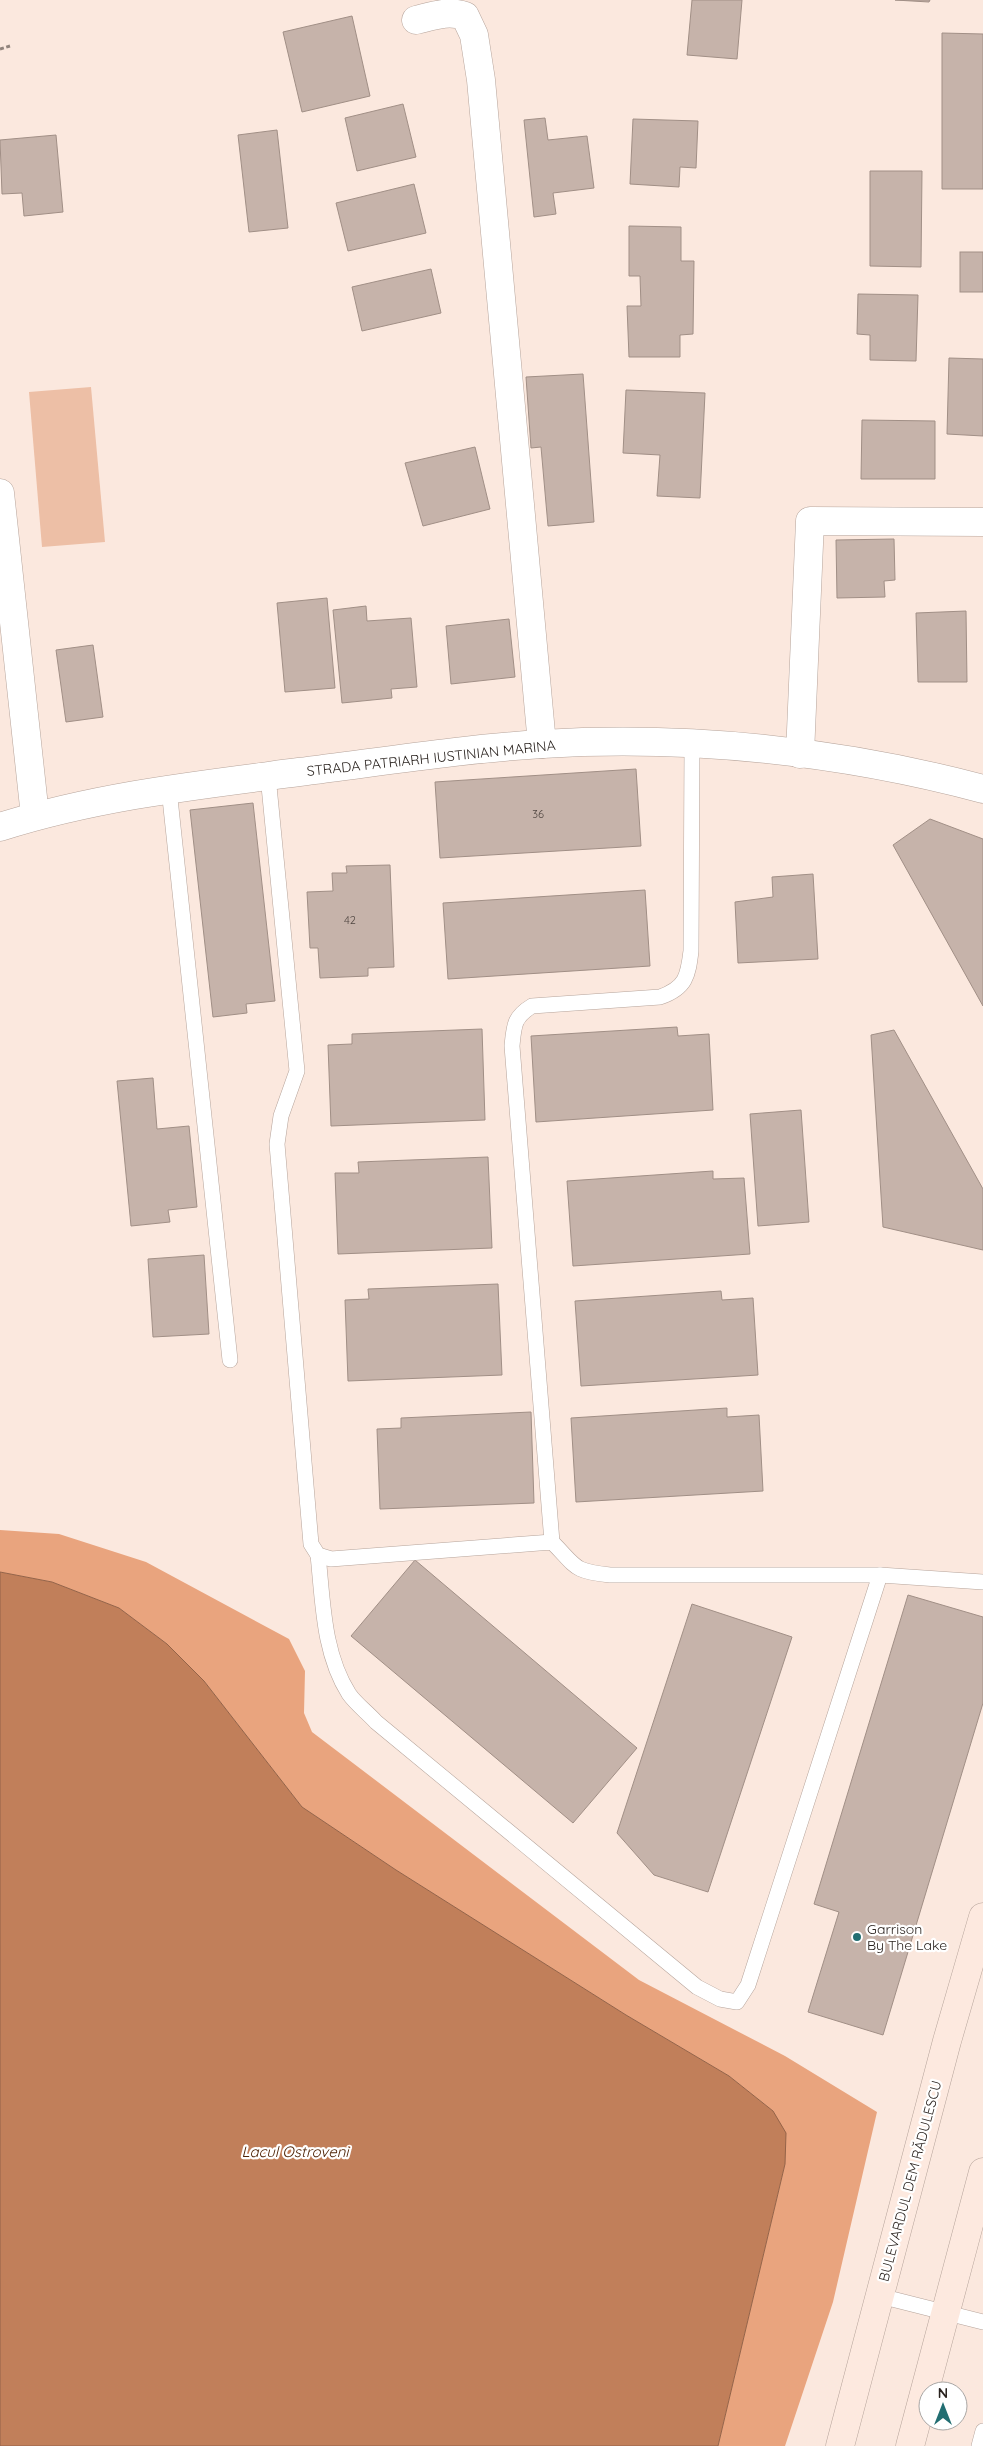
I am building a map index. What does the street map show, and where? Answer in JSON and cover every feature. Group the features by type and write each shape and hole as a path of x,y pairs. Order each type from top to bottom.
{"main road":[{"name":"BULEVARDUL DEM RĂDULESCU","path":"840,2446 947,2041 983,1917"},
{"path":"910,2446 983,2172"}],"street":[{"path":"416,20 442,13 457,13 465,16 474,35 481,80 542,744"},
{"path":"0,493 34,816"},
{"path":"800,754 810,521 983,522"},
{"name":"STRADA PATRIARH IUSTINIAN MARINA","path":"0,827 34,816 169,789 542,744 618,742 727,746 800,754 903,771 983,789"}],"lane":[{"path":"692,745 691,951 689,971 683,983 673,992 660,997 532,1006 519,1014 514,1028 512,1046 552,1542 573,1566 586,1573 610,1575 880,1575 983,1582"},
{"path":"268,776 296,1071 281,1116 277,1144 311,1544 318,1555 326,1630 336,1667 350,1695 376,1722 697,1987 720,1999 737,2002 748,1985 880,1575"},
{"path":"169,789 230,1360"},
{"path":"318,1555 331,1558 552,1542"},
{"path":"880,2296 983,2322"},
{"path":"979,2446 983,2432"}],"path":[{"path":"0,49 10,46"}],"shaded area":[{"path":"91,387 105,542 42,547 29,392"},
{"path":"0,1530 59,1534 146,1562 289,1639 305,1671 304,1713 312,1732 639,1980 785,2056 877,2112 833,2302 785,2446 718,2446 785,2164 773,2111 729,2076 626,2015 396,1870 302,1807 204,1681 167,1644 119,1608 52,1582 0,1572"}],"water":[{"name":"Lacul Ostroveni","path":"0,1572 52,1582 119,1608 167,1644 204,1681 302,1807 396,1870 626,2015 729,2076 773,2111 786,2133 785,2164 718,2446 0,2446"}],"building":[{"path":"692,0 742,0 737,59 687,55"},
{"path":"895,0 930,0 929,2"},
{"path":"352,16 370,96 302,112 283,32"},
{"path":"942,33 983,34 983,189 942,189"},
{"path":"403,104 416,157 357,171 345,118"},
{"path":"545,118 548,140 587,136 594,188 553,193 556,214 534,217 524,120"},
{"path":"633,119 698,121 696,168 680,167 679,187 630,184"},
{"path":"277,130 288,228 249,232 238,135"},
{"path":"56,135 63,212 24,216 22,193 2,194 0,140"},
{"path":"870,171 922,171 921,267 870,266"},
{"path":"414,184 426,233 348,251 336,203"},
{"path":"629,226 681,227 681,261 694,261 693,334 680,335 680,357 629,357 627,306 641,306 640,276 629,276"},
{"path":"960,252 983,252 983,292 960,292"},
{"path":"431,269 441,313 362,331 352,287"},
{"path":"858,294 918,295 916,361 870,360 870,335 857,334"},
{"path":"949,358 983,359 983,436 947,434"},
{"path":"583,374 594,522 548,526 541,447 531,448 526,377"},
{"path":"626,390 705,393 700,498 657,496 660,455 623,453"},
{"path":"862,420 935,421 935,479 861,479"},
{"path":"475,447 490,509 423,526 405,463"},
{"path":"894,539 895,580 884,581 885,597 837,598 836,540"},
{"path":"327,598 335,688 285,692 277,603"},
{"path":"366,606 367,621 411,618 417,687 391,689 392,698 342,703 333,610"},
{"path":"966,611 967,682 918,682 916,613"},
{"path":"509,619 515,677 451,684 446,626"},
{"path":"93,645 103,717 66,722 56,650"},
{"path":"636,769 641,846 440,858 435,782"},
{"path":"253,803 275,1001 246,1004 247,1013 213,1017 190,810"},
{"path":"930,819 983,839 983,1006 893,845"},
{"path":"390,865 394,967 368,968 368,976 320,978 318,948 310,948 307,892 333,891 332,873 347,873 346,866"},
{"path":"813,874 818,959 738,963 735,902 773,897 772,877"},
{"path":"645,890 650,966 448,979 443,903"},
{"path":"677,1027 678,1036 709,1034 713,1110 536,1122 531,1036"},
{"path":"482,1029 485,1120 331,1126 328,1045 352,1044 352,1034"},
{"path":"894,1030 983,1189 983,1250 883,1227 871,1035"},
{"path":"153,1078 157,1129 189,1126 197,1207 168,1210 170,1222 131,1226 117,1081"},
{"path":"801,1110 809,1222 758,1226 750,1114"},
{"path":"488,1157 492,1248 338,1254 335,1173 359,1173 358,1162"},
{"path":"713,1171 713,1179 744,1178 750,1254 573,1266 567,1181"},
{"path":"204,1255 209,1334 153,1337 148,1259"},
{"path":"498,1284 502,1375 348,1381 345,1300 369,1299 368,1289"},
{"path":"721,1291 722,1300 753,1298 758,1375 581,1386 575,1301"},
{"path":"727,1408 727,1417 759,1415 763,1491 576,1502 571,1418"},
{"path":"531,1412 534,1503 380,1509 377,1429 401,1428 401,1418"},
{"path":"415,1560 637,1748 573,1823 351,1636"},
{"path":"908,1595 983,1617 983,1703 883,2035 808,2012 839,1912 814,1904"},
{"path":"692,1604 792,1637 708,1892 654,1875 617,1833"}],"place":[{"name":"Garrison By The Lake","path":"857,1937"}]}
